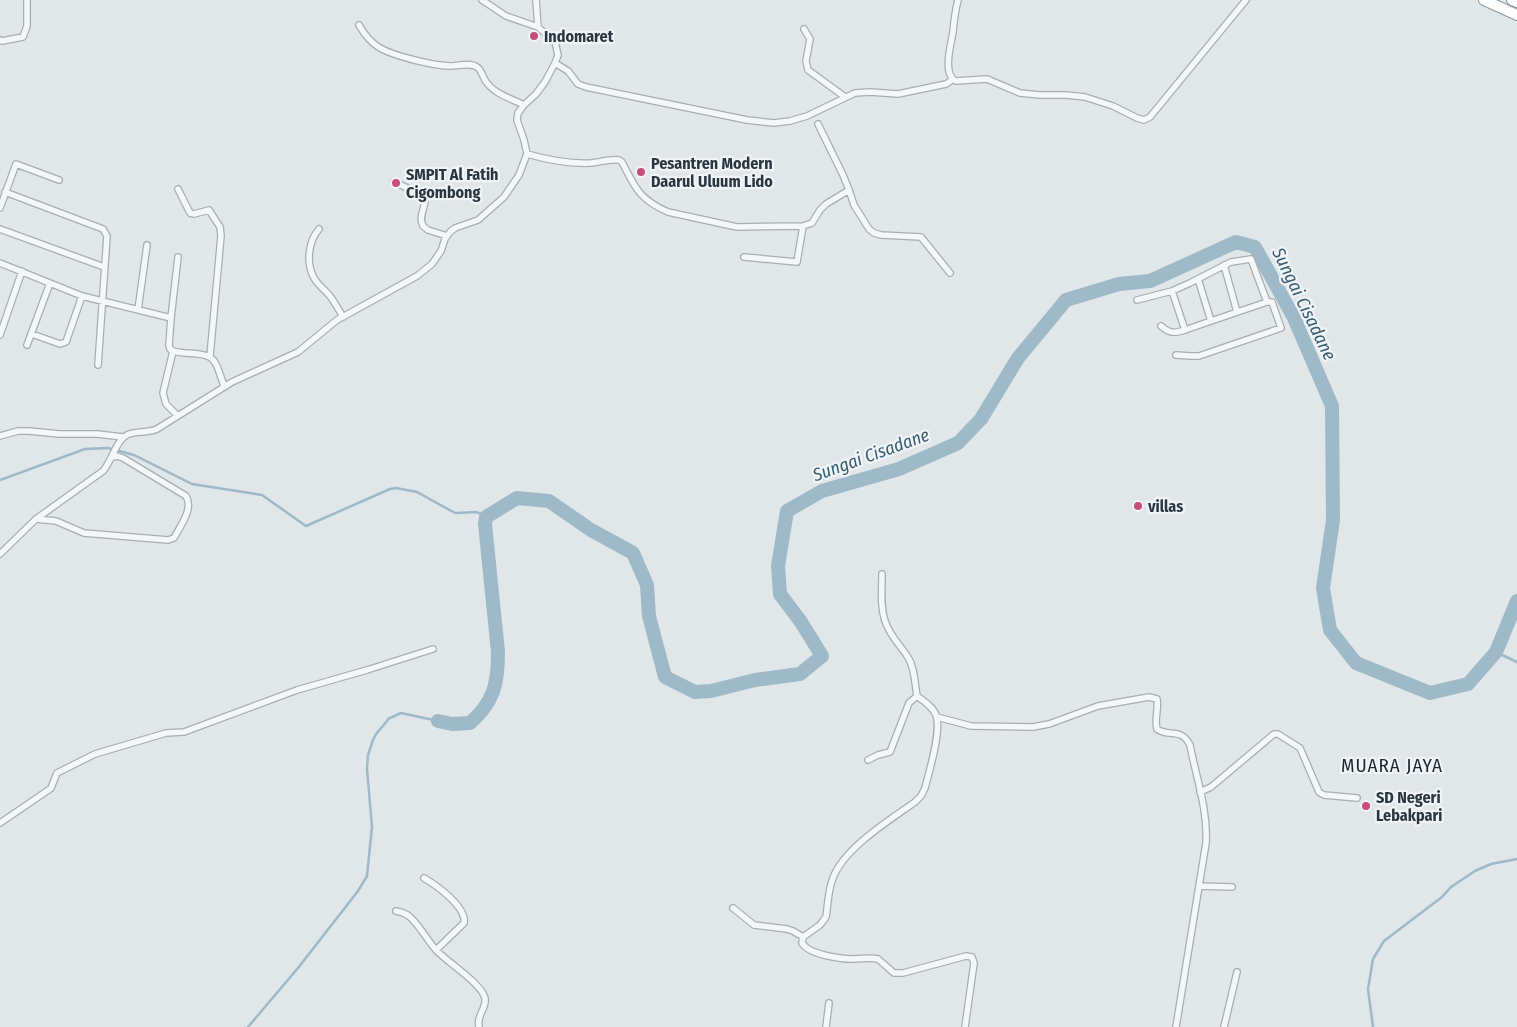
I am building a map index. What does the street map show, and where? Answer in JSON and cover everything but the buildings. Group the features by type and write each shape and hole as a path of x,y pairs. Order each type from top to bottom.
{"highway":[{"path":"1484,0 1517,15"},
{"path":"1512,0 1517,2"}],"street":[{"path":"0,40 23,37 27,26 27,0"},
{"path":"0,554 36,519 103,471 121,440 127,435 157,429 224,386 298,352 343,317 417,276 432,264 447,236 455,228 478,220 508,192 519,175 527,154 517,120 518,113 540,89 555,64 558,55 556,42 538,26 506,16 482,0"},
{"path":"536,0 538,26"},
{"path":"952,80 948,57 958,0"},
{"path":"952,80 956,82 987,79 1014,92 1030,95 1085,97 1146,120 1246,0"},
{"path":"359,25 366,37 379,48 391,53 436,64 475,66 488,85 524,105"},
{"path":"804,29 810,39 806,58 808,70 845,98"},
{"path":"555,64 568,71 578,84 586,87 709,113 768,123 781,123 802,118 855,94 864,92 889,95 902,94 946,84 952,80"},
{"path":"818,124 843,175 854,204 869,229 881,235 921,237 950,273"},
{"path":"527,154 546,160 564,162 589,163 619,160 641,195 653,204 668,212 738,228 803,226 812,223 826,204 849,190"},
{"path":"0,208 15,165 18,164 59,180"},
{"path":"394,182 423,195 425,201 420,218 423,226 428,230 447,236"},
{"path":"178,189 190,213 194,214 209,210 221,231 221,250 210,356"},
{"path":"5,192 103,229 107,236 98,365"},
{"path":"744,257 797,262 803,226"},
{"path":"0,229 104,268"},
{"path":"319,229 310,243 310,264 314,278 330,297 343,317"},
{"path":"138,310 147,245"},
{"path":"178,257 171,318 170,349 210,356 216,364 224,386"},
{"path":"1137,300 1172,291 1231,262 1251,259 1267,302"},
{"path":"0,263 82,296 171,318"},
{"path":"1224,266 1237,312"},
{"path":"0,335 22,272"},
{"path":"1198,279 1211,321"},
{"path":"27,345 50,283"},
{"path":"1172,291 1185,330"},
{"path":"32,334 60,344 66,342 82,296"},
{"path":"1161,326 1170,333 1176,333 1267,302 1272,302 1281,328 1199,356 1176,355"},
{"path":"173,351 163,393 166,404 177,415"},
{"path":"0,436 18,431 29,431 59,434 97,434 121,440"},
{"path":"36,519 62,522 84,533 168,540 174,538 188,510 189,505 186,496 123,458 113,456"},
{"path":"882,574 881,599 885,621 892,638 910,661 917,696 930,707 937,717 938,733 926,788 921,796 873,833 842,863 833,878 826,917 823,922 803,937 803,946 814,951 845,959 878,959 894,973 902,973 966,956 972,957 974,963 965,1027"},
{"path":"0,823 47,791 58,773 95,754 166,733 184,732 297,690 433,649"},
{"path":"868,760 890,752 909,703 917,696"},
{"path":"937,717 971,726 1033,727 1049,724 1098,706 1154,698 1158,702 1157,729 1162,732 1180,734 1190,745 1205,820 1206,835 1176,1027"},
{"path":"1200,792 1211,787 1274,734 1278,734 1300,748 1319,792 1357,798"},
{"path":"424,878 445,894 465,918 464,923 436,950"},
{"path":"1199,886 1232,887"},
{"path":"733,908 754,925 786,929 803,937"},
{"path":"396,911 404,913 412,919 436,950 466,975 483,994 485,1004 479,1018 479,1027"},
{"path":"1224,1027 1238,972"},
{"path":"826,1027 830,1003"}],"waterway":[{"name":"Sungai Cisadane","path":"438,721 452,724 470,723 484,708 493,692 497,674 498,652 485,524 486,517 517,498 549,501 591,530 633,553 647,585 649,616 665,677 695,692 711,691 755,680 800,674 822,656 801,622 780,594 778,566 787,511 822,491 899,469 958,443 981,419 1018,358 1066,300 1119,284 1150,281 1236,242 1255,247 1294,318 1332,406 1333,520 1323,588 1330,630 1356,663 1430,693 1468,684 1496,652 1517,601"},
{"name":"Sungai Cisadane","path":"0,480 85,449 108,448 134,455 192,484 262,495 306,526 396,488 417,492 455,513 477,512 486,517"},
{"path":"1496,652 1517,662"},
{"path":"248,1027 298,968 358,891 367,876 372,827 367,769 368,755 376,734 388,719 401,713 438,721"},
{"path":"1373,1027 1368,989 1373,959 1384,941 1442,897 1451,887 1475,871 1491,864 1517,859"}],"place":[{"name":"Indomaret","path":"534,36"},
{"name":"Pesantren Modern Daarul Uluum Lido","path":"641,172"},
{"name":"SMPIT Al Fatih Cigombong","path":"396,183"},
{"name":"villas","path":"1138,506"},
{"name":"SD Negeri Lebakpari","path":"1366,806"}],"district":[{"name":"MUARA JAYA","path":"1392,765"}]}
